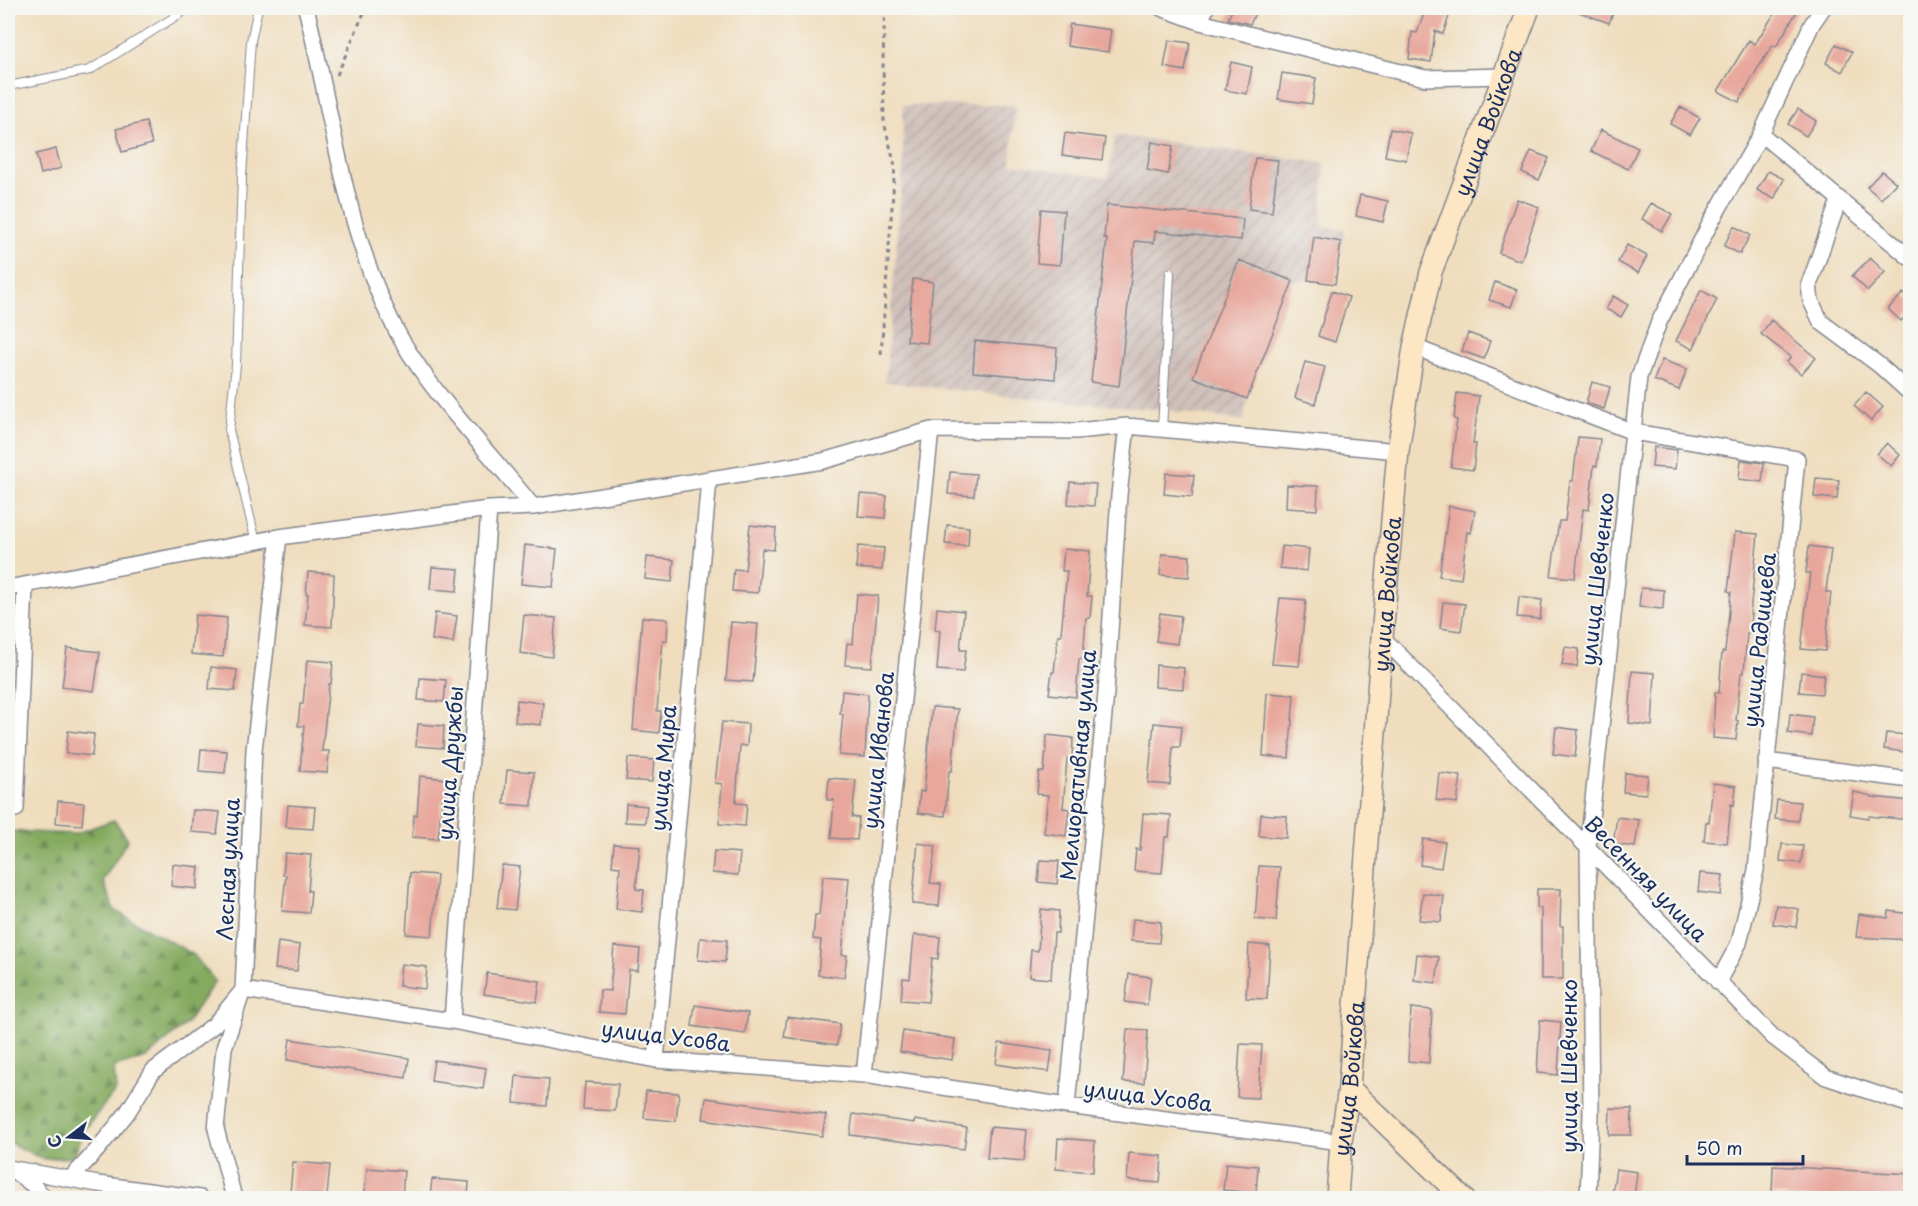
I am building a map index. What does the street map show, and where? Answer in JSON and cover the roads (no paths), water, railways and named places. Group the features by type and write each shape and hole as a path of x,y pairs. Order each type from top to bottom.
{"main road":[{"name":"улица Войкова","path":"1337,1198 1341,1142 1349,1088 1398,451 1414,347 1431,272 1529,8"},
{"path":"1349,1088 1463,1198"}],"street":[{"path":"306,8 340,164 359,237 401,338 428,380 533,507"},
{"path":"1161,8 1200,22 1425,78 1504,75"},
{"path":"1200,22 1206,8"},
{"name":"улица Шевченко","path":"1588,1198 1591,1114 1588,846 1639,377 1659,322 1712,220 1761,134 1812,24 1823,8"},
{"path":"1761,134 1911,258"},
{"path":"1839,200 1809,285 1811,301 1821,322 1880,365 1911,393"},
{"path":"1414,347 1633,432"},
{"path":"8,588 279,537 489,508 533,507 823,461 931,430 1077,431 1127,426 1398,451"},
{"name":"Мелиоративная улица","path":"1067,1106 1106,693 1119,495 1127,426"},
{"name":"улица Иванова","path":"864,1075 931,430"},
{"name":"улица Радищева","path":"1633,432 1797,459 1756,870 1739,943 1718,982"},
{"name":"улица Мира","path":"656,1060 709,480"},
{"name":"улица Дружбы","path":"452,1021 489,508"},
{"name":"Лесная улица","path":"234,1198 216,1129 224,1048 243,990 254,750 279,537"},
{"path":"16,808 25,585"},
{"name":"Весенняя улица","path":"1382,637 1773,1037 1826,1077 1911,1105"},
{"path":"1766,761 1911,780"},
{"path":"70,1179 127,1113 153,1071 214,1025 243,990"},
{"name":"улица Усова","path":"243,990 452,1021 656,1060 864,1075 1067,1106 1341,1142"},
{"path":"8,1168 200,1198"},
{"path":"8,1168 33,1185 45,1198"}],"lane":[{"path":"8,86 90,70 189,8"},
{"path":"256,542 229,430 236,365 242,176 251,41 258,8"},
{"path":"1162,430 1170,273"}]}
